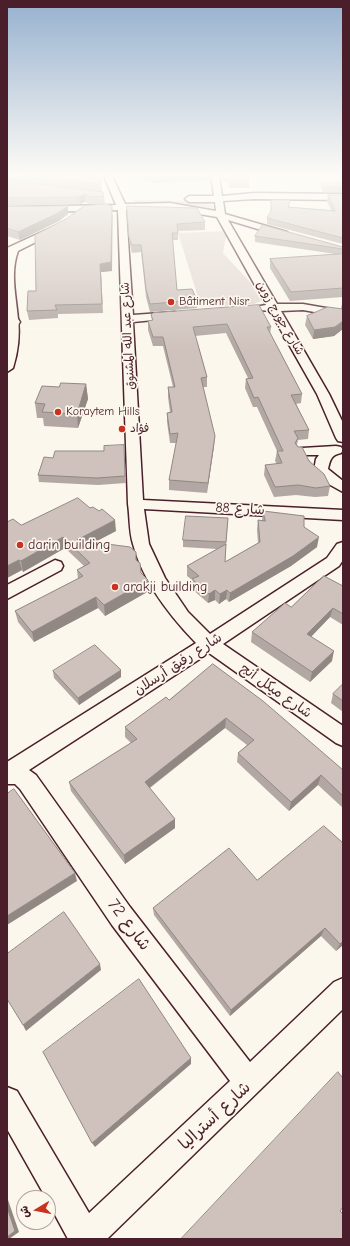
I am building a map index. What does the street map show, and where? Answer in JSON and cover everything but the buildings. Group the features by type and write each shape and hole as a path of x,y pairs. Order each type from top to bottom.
{"street":[{"path":"7,368 11,353 8,264 11,248 41,234"},
{"name":"شارع عبد الله المشنوق","path":"120,234 127,320 136,504 141,544 157,580 182,617 209,644"},
{"name":"شارع جورج زوين","path":"231,234 323,394 343,438"},
{"path":"285,234 295,237"},
{"path":"253,309 302,307 343,314"},
{"path":"127,320 189,314"},
{"path":"302,452 337,450"},
{"path":"337,450 323,459 321,470 330,480 343,487"},
{"name":"شارع 88","path":"136,504 343,515"},
{"name":"شارع رفيق أرسلان","path":"7,774 340,560"},
{"path":"7,593 54,566"},
{"name":"شارع ميكل أنج","path":"209,644 343,737"},
{"name":"شارع 72","path":"7,774 19,775 31,786 122,916 250,1084"},
{"name":"شارع أستراليا","path":"85,1239 250,1084 343,991"},
{"path":"7,1101 85,1239"}],"shaded area":[{"path":"178,234 226,234 223,253 250,282 261,301 254,304 201,307"}],"place":[{"name":"Bâtiment Nisr","path":"171,302"},
{"name":"Koraytem Hills","path":"58,412"},
{"name":"فؤاد","path":"122,429"},
{"name":"darin building","path":"20,545"},
{"name":"arakji building","path":"115,587"}]}
